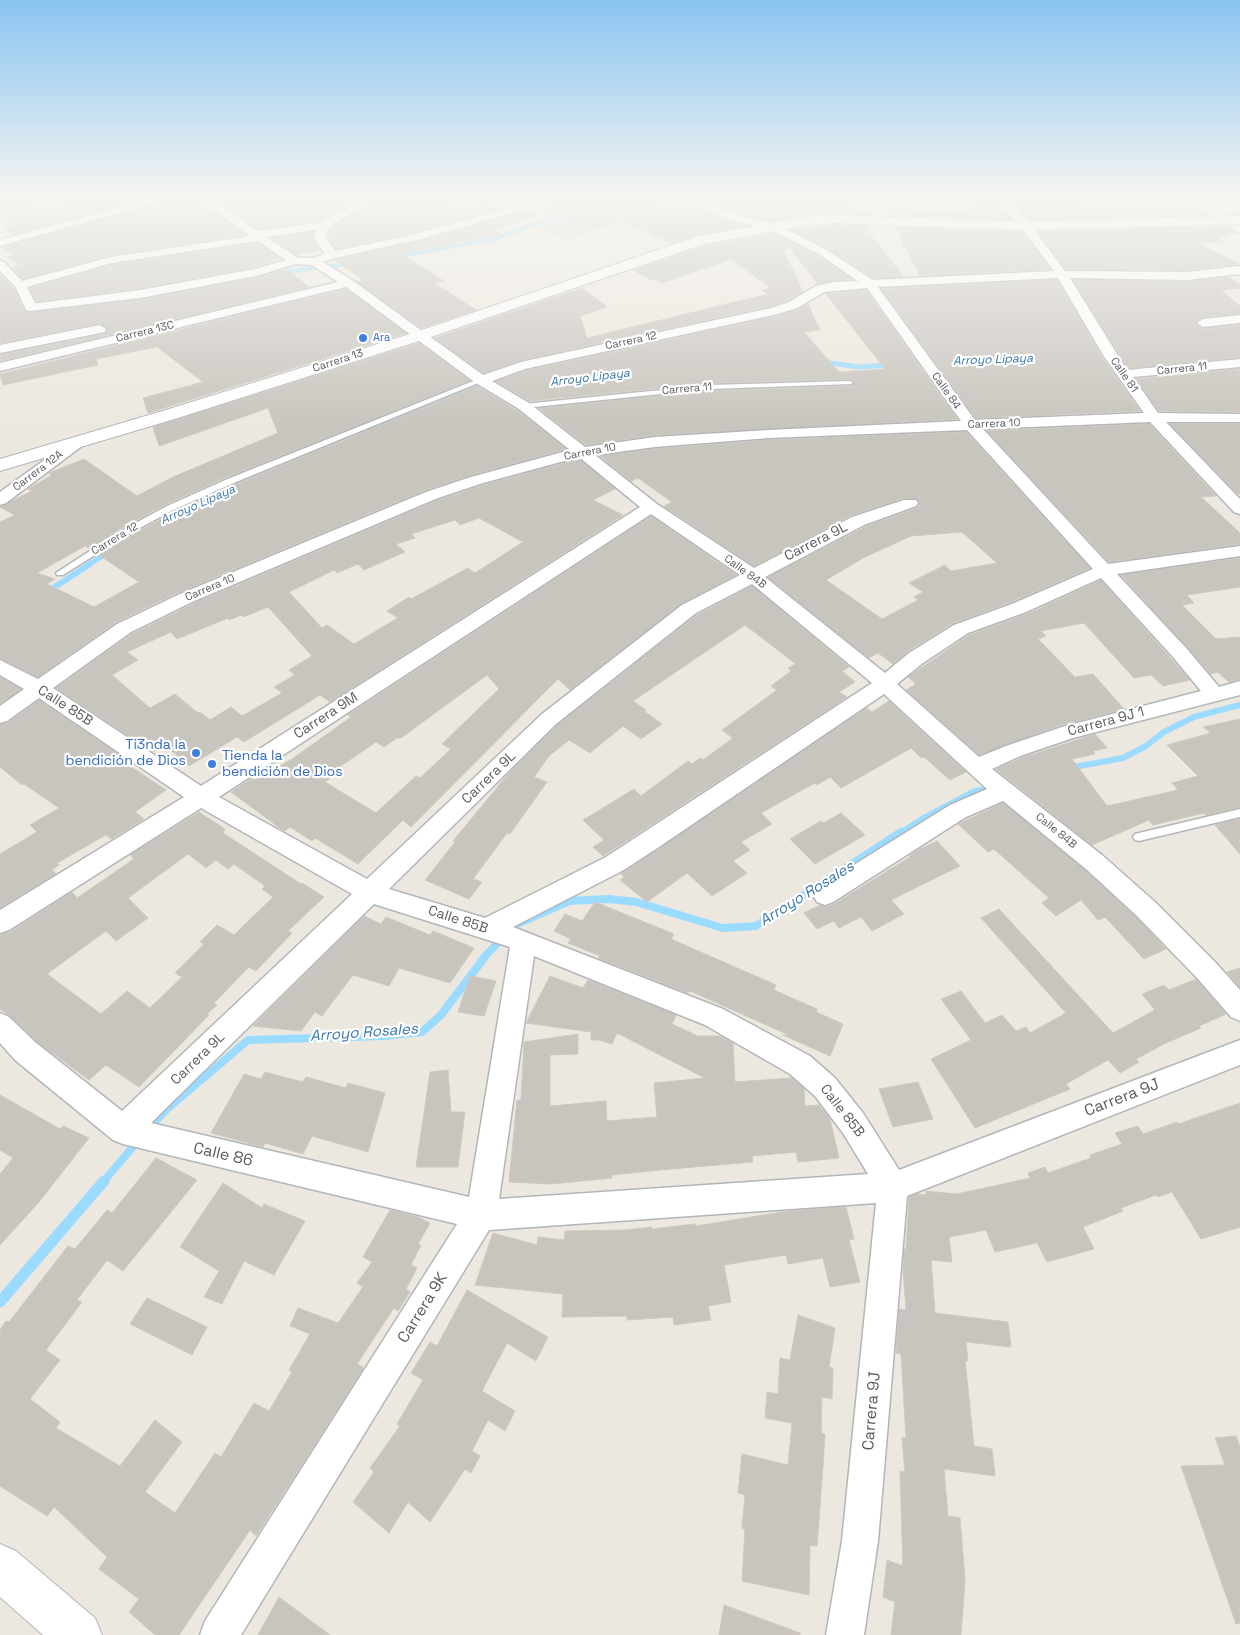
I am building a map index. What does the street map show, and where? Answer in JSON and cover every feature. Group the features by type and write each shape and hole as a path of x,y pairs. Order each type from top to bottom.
{"street":[{"path":"11,275 20,285 30,306 58,306 140,294 239,275"},
{"path":"20,285 55,275"},
{"name":"Calle 84B","path":"336,275 419,336 524,406 651,507 752,576 885,684 981,771 1094,862 1146,909 1207,971 1240,1010"},
{"name":"Carrera 13","path":"0,465 77,443 419,336 597,275"},
{"name":"Calle 84","path":"857,275 870,284 970,424 1105,570 1180,653 1214,694"},
{"name":"Carrera 12","path":"484,381 521,366 774,311 793,305 820,289 870,284 1037,275"},
{"name":"Calle 81","path":"1063,275 1112,357 1154,417 1240,509"},
{"name":"Carrera 12","path":"1143,275 1193,275"},
{"name":"Carrera 13C","path":"0,367 348,283"},
{"path":"1203,323 1240,319"},
{"path":"0,349 96,329 106,330 113,340"},
{"name":"Carrera 11","path":"1124,374 1240,363"},
{"name":"Carrera 10","path":"0,716 124,628 186,598 432,495 477,480 582,452 684,440 970,424 1154,417 1240,418"},
{"name":"Carrera 12A","path":"0,500 77,443"},
{"name":"Carrera 9L","path":"128,1132 549,719 689,609 858,521 910,502"},
{"name":"Carrera 9M","path":"0,923 201,797 651,507"},
{"path":"506,935 648,843 885,684 916,658 961,629 1019,608 1105,570 1240,551"},
{"name":"Calle 85B","path":"0,666 38,688 201,797 371,893 506,935 714,1017 800,1065 825,1087 853,1123 893,1187"},
{"name":"Carrera 9J 1","path":"981,771 1012,751 1069,732 1240,688"},
{"path":"825,895 958,811 1005,791"},
{"name":"Carrera 9K","path":"219,1635 481,1216 506,935"},
{"name":"Calle 86","path":"0,1024 25,1051 128,1132 481,1216"},
{"name":"Carrera 9J","path":"481,1216 893,1187 1240,1052"},
{"name":"Carrera 9J","path":"846,1635 860,1541 893,1187"},
{"path":"0,1566 78,1635"}],"lane":[{"name":"Carrera 12","path":"60,573 122,534 170,508 234,480 484,381"},
{"name":"Carrera 11","path":"524,406 710,387 850,383"},
{"path":"1139,837 1240,813"}],"building":[{"path":"0,275 13,287 24,311 30,313 140,300 265,275 294,275 309,287 0,361 0,355 105,334 108,330 100,323 0,343"},
{"path":"20,275 37,275 23,279"},
{"path":"75,275 210,275 140,288 39,301 36,301 30,288"},
{"path":"356,275 435,275 444,281 434,283 476,310 422,328 357,282 363,280"},
{"path":"643,275 684,275 662,283 654,279 652,280"},
{"path":"753,275 795,275 803,292 788,300 770,306 521,360 483,373 435,338 582,288 607,307 580,316 587,338 768,294 762,290 771,288"},
{"path":"811,275 846,275 852,279 834,280 818,284"},
{"path":"870,275 903,275 904,277 874,278"},
{"path":"1228,277 1240,285 1240,288 1221,290 1240,306 1240,313 1203,317 1195,324 1203,329 1240,325 1240,357 1128,368 1073,280 1187,282"},
{"path":"1057,280 1101,356 1140,411 976,418 882,289 912,287 913,289 917,287"},
{"path":"346,289 406,333 148,413 143,398 203,382 157,347 96,359 98,365 3,385 0,374"},
{"path":"866,290 957,419 655,435 586,445 539,408 710,391 852,386 854,382 850,379 710,383 530,401 496,381 526,371 778,316 798,310 808,304 820,330 804,332 836,369 840,372 885,369 826,294"},
{"path":"419,343 470,381 229,476 166,504 118,530 90,549 85,546 37,573 55,579 47,584 94,607 139,582 99,555 126,538 174,512 237,484 477,386 518,411 566,449 471,475 425,490 179,592 116,622 38,677 0,658 0,522 15,515 0,507 32,491 28,489 52,475 49,473 84,459 137,496 173,477 278,433 268,408 159,446 153,427"},
{"path":"1240,369 1240,412 1159,411 1136,379"},
{"path":"1149,424 1216,496 1201,497 1240,533 1240,544 1109,562 987,431"},
{"path":"1170,424 1240,424 1240,494 1238,494"},
{"path":"966,432 1090,568 1011,602 953,623 908,651 893,664 878,653 869,658 768,577 865,527 917,508 920,504 918,499 903,498 851,515 754,566 664,506 672,502 638,478 631,481 600,456 655,449 769,440","holes":["962,532 997,563 951,571 945,565 909,583 923,592 914,597 918,600 882,619 826,580 865,557 911,536"]},
{"path":"579,459 615,489 593,500 623,515 330,702 320,695 244,742 237,737 189,766 165,745 153,752 56,688 132,634 193,604 439,500 484,485","holes":["479,518 523,542 475,573 468,568 411,599 409,597 387,611 398,618 354,644 327,625 322,628 289,592 334,570 337,573 358,564 364,570 405,552 396,544 415,538 411,534 455,520 460,525","268,607 312,656 289,670 295,675 274,687 282,693 242,716 231,707 210,720 200,712 198,713 175,694 150,708 112,675 138,660 127,652 171,632 177,639 228,618 229,620 241,615 243,617"]},
{"path":"651,516 736,575 681,604 570,690 558,679 411,827 403,820 358,864 315,838 312,841 290,827 285,831 281,829 231,792 252,778 255,780 274,767 276,768 292,759 351,717 348,715","holes":["487,675 499,689 442,744 451,749 420,778 416,776 376,813 325,782 338,773 335,770 376,742 384,747 397,738 401,738"]},
{"path":"1240,558 1240,587 1187,595 1194,603 1182,605 1216,639 1240,637 1240,679 1229,682 1218,672 1211,674 1121,575"},
{"path":"1101,580 1190,680 1163,686 1151,675 1134,678 1084,623 1041,631 1046,636 1038,639 1075,677 1093,674 1124,709 1061,725 979,755 906,690 916,684 908,677 969,635 1027,614"},
{"path":"752,586 849,667 842,671 855,682 839,692 847,697 603,856 593,847 604,840 583,820 634,789 641,796 688,761 692,764 700,758 703,760 733,738 722,730 777,690 771,686 791,671 788,668 796,664 745,625 633,701 662,724 641,739 623,726 590,753 569,740 549,756 534,777 547,782 510,834 507,833 473,879 482,882 469,899 425,880 455,842 453,841 509,773 557,725 697,615"},
{"path":"0,677 21,689 0,704"},
{"path":"39,700 133,764 130,766 166,790 135,812 144,819 111,839 106,835 57,863 59,865 52,870 56,874 0,908 0,854 37,832 30,825 59,808 24,784 22,785 0,767 0,725 8,723"},
{"path":"889,701 966,772 950,780 911,748 841,788 830,777 817,785 815,783 761,813 772,824 741,842 750,850 733,861 747,873 712,896 687,873 647,902 620,880 624,877 621,874 866,708 872,712"},
{"path":"1240,719 1240,807 1153,825 1149,820 1092,845 996,769 1021,758 1095,734 1107,748 1093,751 1095,754 1072,759 1107,806 1178,790 1172,783 1198,776 1167,745 1211,733 1203,727"},
{"path":"1003,803 1085,870 1136,917 1166,949 1144,959 1105,917 1098,920 1081,900 1056,916 1042,903 1049,898 994,849 988,852 958,824"},
{"path":"199,812 225,829 223,833 324,897 288,931 292,933 256,971 249,967 214,1003 217,1005 207,1014 209,1015 139,1087 106,1065 89,1080 36,1041 0,1009 0,935 10,932 72,892 77,898 134,859 130,855","holes":["188,854 206,868 216,860 228,869 234,864 265,886 262,889 273,897 234,935 217,925 200,942 204,944 175,973 182,977 150,1008 127,991 101,1014 47,974 106,931 116,941 148,918 128,898"]},
{"path":"841,813 865,835 815,864 790,839 821,821 824,823"},
{"path":"1240,819 1240,854 1215,825"},
{"path":"937,841 960,866 891,900 904,914 872,931 861,917 839,928 834,921 817,929 804,913 820,905 826,907 834,904 920,849"},
{"path":"595,902 674,934 671,939 776,985 774,990 817,1009 816,1012 843,1024 830,1056 783,1035 789,1035 690,991 688,993 598,958 600,956 568,943 571,939 554,931 565,914 582,921"},
{"path":"999,909 1113,1033 1155,1010 1142,994 1164,985 1169,990 1196,979 1226,1014 1136,1059 1139,1062 1120,1073 1108,1060 1066,1084 1070,1089 975,1128 931,1059 971,1040 941,999 961,991 985,1023 1002,1015 1016,1031 1026,1027 1030,1033 1066,1013 981,918"},
{"path":"364,916 381,924 386,917 430,935 433,931 474,948 450,983 399,968 389,986 353,975 322,1016 315,1012 301,1031 253,1026"},
{"path":"1240,968 1240,987 1227,972"},
{"path":"470,976 496,981 484,1016 458,1012"},
{"path":"550,976 583,988 588,980 676,1015 672,1024 698,1036 720,1036 733,1043 735,1082 792,1078 804,1089 805,1106 819,1105 830,1119 839,1158 798,1162 796,1152 752,1156 753,1162 612,1175 612,1178 551,1184 509,1182 517,1100 521,1100 524,1042 578,1034 578,1054 550,1055 550,1106 606,1101 607,1121 657,1117 654,1083 705,1078 617,1033 612,1044 591,1040 591,1032 526,1023"},
{"path":"448,1070 451,1112 465,1112 458,1167 416,1167 430,1072"},
{"path":"265,1072 303,1082 306,1077 346,1088 348,1083 385,1093 368,1152 312,1136 303,1154 265,1143 263,1147 211,1133 244,1074 261,1079"},
{"path":"918,1082 933,1119 893,1127 879,1089"},
{"path":"0,1095 60,1129 63,1126 89,1138 39,1202 0,1245 0,1174 13,1158 0,1150"},
{"path":"1240,1103 1240,1227 1201,1239 1172,1192 1158,1197 1156,1195 1121,1208 1123,1211 1083,1227 1094,1249 1047,1262 1037,1243 995,1252 986,1230 949,1237 952,1262 931,1260 935,1313 1008,1322 1011,1347 966,1342 968,1361 965,1360 974,1446 992,1449 995,1476 944,1469 948,1516 960,1518 965,1579 961,1635 891,1635 895,1602 883,1597 887,1560 903,1566 900,1471 905,1472 902,1437 906,1438 901,1354 896,1353 899,1309 906,1310 903,1269 909,1197 916,1194 926,1195 926,1191 957,1194 1030,1178 1028,1173 1045,1167 1048,1173 1091,1158 1090,1155 1122,1144 1115,1133 1138,1126 1143,1134"},
{"path":"156,1158 197,1180 123,1271 107,1260 77,1300 82,1302 46,1350 60,1360 30,1399 60,1422 56,1428 120,1466 155,1420 182,1442 145,1492 175,1513 215,1453 221,1457 254,1403 269,1411 292,1372 289,1370 310,1334 290,1326 298,1308 338,1323 363,1287 357,1283 372,1262 363,1257 390,1210 418,1217 430,1223 418,1244 421,1245 411,1265 417,1268 406,1289 410,1292 398,1311 394,1308 357,1364 363,1367 362,1371 256,1536 250,1530 179,1635 155,1635 129,1612 139,1599 99,1569 107,1557 54,1507 47,1516 0,1486 0,1330 6,1321 9,1322 68,1246 75,1249 107,1210 112,1213"},
{"path":"223,1183 262,1208 264,1204 305,1221 274,1275 244,1261 222,1304 204,1297 219,1271 180,1247"},
{"path":"846,1207 854,1239 849,1240 860,1282 830,1287 823,1258 788,1264 786,1255 724,1265 731,1302 708,1306 711,1320 674,1325 673,1317 627,1320 627,1316 562,1317 563,1294 475,1285 493,1233 537,1245 538,1237 564,1240 565,1231 626,1230 652,1227 652,1229 695,1224 696,1226 788,1211"},
{"path":"467,1290 548,1337 536,1361 507,1343 482,1391 515,1411 505,1431 488,1420 472,1451 480,1456 471,1473 465,1469 430,1522 408,1502 389,1533 353,1502 374,1472 370,1468 400,1426 397,1424 423,1380 411,1373 430,1342 437,1346"},
{"path":"147,1298 207,1327 192,1355 130,1324"},
{"path":"798,1315 835,1328 829,1367 833,1368 832,1399 822,1397 821,1433 825,1434 823,1466 817,1546 810,1545 809,1595 742,1581 745,1529 742,1528 745,1495 738,1493 742,1454 788,1465 792,1423 765,1418 767,1392 778,1394 780,1358 790,1360"},
{"path":"1236,1436 1240,1447 1240,1623 1236,1624 1181,1466 1225,1465 1215,1438"},
{"path":"279,1597 330,1635 258,1635"},
{"path":"724,1605 800,1633 800,1635 719,1635"}],"waterway":[{"path":"180,293 256,275"},
{"path":"0,313 51,310 155,298"},
{"name":"Arroyo Lipaya","path":"823,362 859,367 889,365"},
{"name":"Arroyo Lipaya","path":"361,434 437,400 487,382"},
{"name":"Arroyo Lipaya","path":"88,565 109,552"},
{"name":"Arroyo Lipaya","path":"47,592 90,564"},
{"name":"Arroyo Rosales","path":"1069,768 1123,758 1146,746 1164,732 1194,717 1240,705"},
{"name":"Arroyo Rosales","path":"899,834 922,819 975,791 994,788"},
{"name":"Arroyo Rosales","path":"148,1129 167,1109 248,1040 384,1036 422,1032 441,1015 487,954 517,924 569,901 609,899 636,902 723,928 756,926 901,832"},
{"name":"Arroyo Rosales","path":"103,1182 138,1141"},
{"name":"Arroyo Rosales","path":"0,1302 104,1181"}],"place":[{"name":"Ara","path":"363,338"},
{"name":"Ti3nda la bendición de Dios","path":"196,753"},
{"name":"Tienda la bendición de Dios","path":"212,764"}]}
